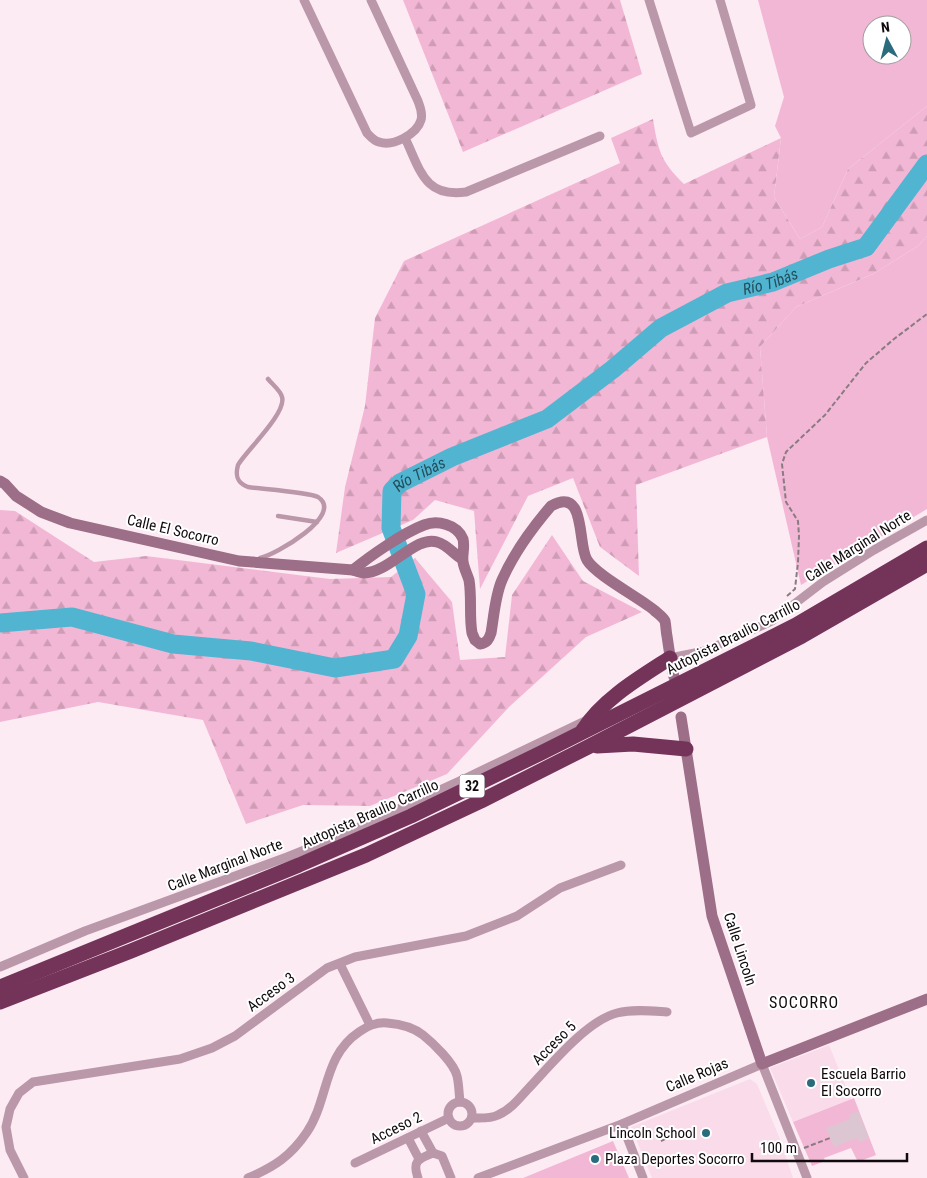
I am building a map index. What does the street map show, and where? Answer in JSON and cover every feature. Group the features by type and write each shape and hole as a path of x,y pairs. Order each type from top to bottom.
{"highway":[{"name":"Autopista Braulio Carrillo","path":"0,988 299,865 411,816 796,625 927,548"},
{"name":"Autopista Braulio Carrillo","path":"0,1002 366,855 481,801 802,636 927,564"},
{"path":"670,658 627,688 591,717 582,732 588,747 633,744 686,749"}],"street":[{"path":"304,0 366,133 374,140 381,143 389,143 405,138 415,130 421,121 422,113 371,0"},
{"path":"649,0 691,133 750,105 720,0"},
{"path":"405,138 430,185 440,192 452,194 466,192 600,136"},
{"name":"Calle El Socorro","path":"0,481 16,496 41,512 70,522 239,561 353,570 364,573 384,567 426,541 439,542 451,549 462,560"},
{"path":"353,570 383,548 423,525 433,522 451,527 461,536 463,541 464,551 462,560 469,580 472,633 475,640 480,644 484,644 491,633 501,581 530,534 551,506 567,503 575,508 578,514 581,523 582,547 587,560 605,576 642,601 664,620 674,678"},
{"name":"Calle Marginal Norte","path":"670,658 705,651 772,621 823,582 927,520"},
{"name":"Calle Marginal Norte","path":"0,968 85,931 287,857 337,836 466,778 591,717"},
{"path":"682,717 686,749"},
{"name":"Calle Lincoln","path":"686,749 712,916 762,1064 807,1178"},
{"name":"Acceso 3","path":"24,1178 10,1150 6,1127 10,1109 19,1093 33,1082 180,1059 212,1048 235,1036 327,968 355,957 466,936 517,916 560,888 621,865"},
{"path":"340,964 370,1025"},
{"name":"Calle Rojas","path":"483,1177 622,1124 762,1064 927,999"},
{"name":"Acceso 5","path":"472,1118 487,1118 499,1115 516,1103 583,1032 600,1020 616,1013 630,1011 667,1012"},
{"path":"248,1178 271,1168 294,1149 308,1131 317,1114 329,1071 342,1047 356,1034 370,1025 385,1023 403,1025 421,1032 433,1043 455,1070 460,1102"},
{"path":"460,1102 470,1107 472,1118 467,1124 460,1126 453,1124 449,1118 451,1107 460,1102"},
{"name":"Acceso 2","path":"355,1163 449,1118"},
{"path":"622,1124 644,1178"},
{"path":"421,1131 433,1153"},
{"path":"408,1138 419,1159"},
{"path":"418,1178 415,1170 419,1159 433,1153 442,1156 451,1178"}],"lane":[{"path":"239,561 268,556 284,548 317,522 323,515 325,507 323,502 312,495 248,487 238,481 236,473 242,458 275,418 283,400 282,395 268,379"},
{"path":"278,516 317,522"}],"path":[{"path":"781,602 795,589 798,562 798,521 786,502 782,464 786,452 825,415 866,363 927,314"},
{"path":"661,1141 671,1136"},
{"path":"803,1149 830,1138"}],"shaded area":[{"name":"Escuela Barrio El Socorro","path":"829,1045 851,1099 793,1122 770,1068"},
{"name":"Lincoln School","path":"750,1079 757,1084 780,1139 793,1178 652,1178 631,1127"}],"green space":[{"path":"403,0 620,0 642,74 463,152"},
{"path":"758,0 927,0 927,106 848,169 822,227 800,239 774,197 781,138 775,126 784,97"},
{"path":"927,106 927,236 918,246 873,274 796,307 760,347 767,437 636,485 639,576 600,547 573,478 528,496 480,589 474,511 435,500 413,520 336,553 345,487 365,406 375,318 404,261 620,163 611,138 653,119 661,154 684,184 781,138 774,197 800,239 822,227 848,169"},
{"path":"927,236 927,509 801,585 767,437 760,347 796,307 873,274 918,246"},
{"path":"0,510 15,511 94,562 146,556 330,579 391,577 415,558 452,602 460,660 505,657 512,595 552,535 583,581 642,612 586,637 509,707 447,774 370,806 303,805 246,824 203,720 98,702 0,722"},
{"path":"854,1098 876,1155 858,1162 851,1148 824,1158 825,1161 812,1166 793,1122"},
{"name":"Plaza Deportes Socorro","path":"613,1141 629,1178 523,1178"}],"building":[{"path":"858,1111 869,1138 859,1142 857,1138 834,1147 826,1128 850,1119 849,1115"}],"waterway":[{"name":"Río Tibás","path":"0,623 72,617 173,644 251,651 335,668 394,659 408,636 416,594 391,528 392,491 400,483 452,457 547,419 613,369 661,328 727,293 773,282 829,259 866,247 927,164"}],"place":[{"name":"Escuela Barrio El Socorro","path":"811,1083"},
{"name":"Lincoln School","path":"706,1133"},
{"name":"Plaza Deportes Socorro","path":"595,1159"}],"district":[{"name":"SOCORRO","path":"804,1002"}]}
